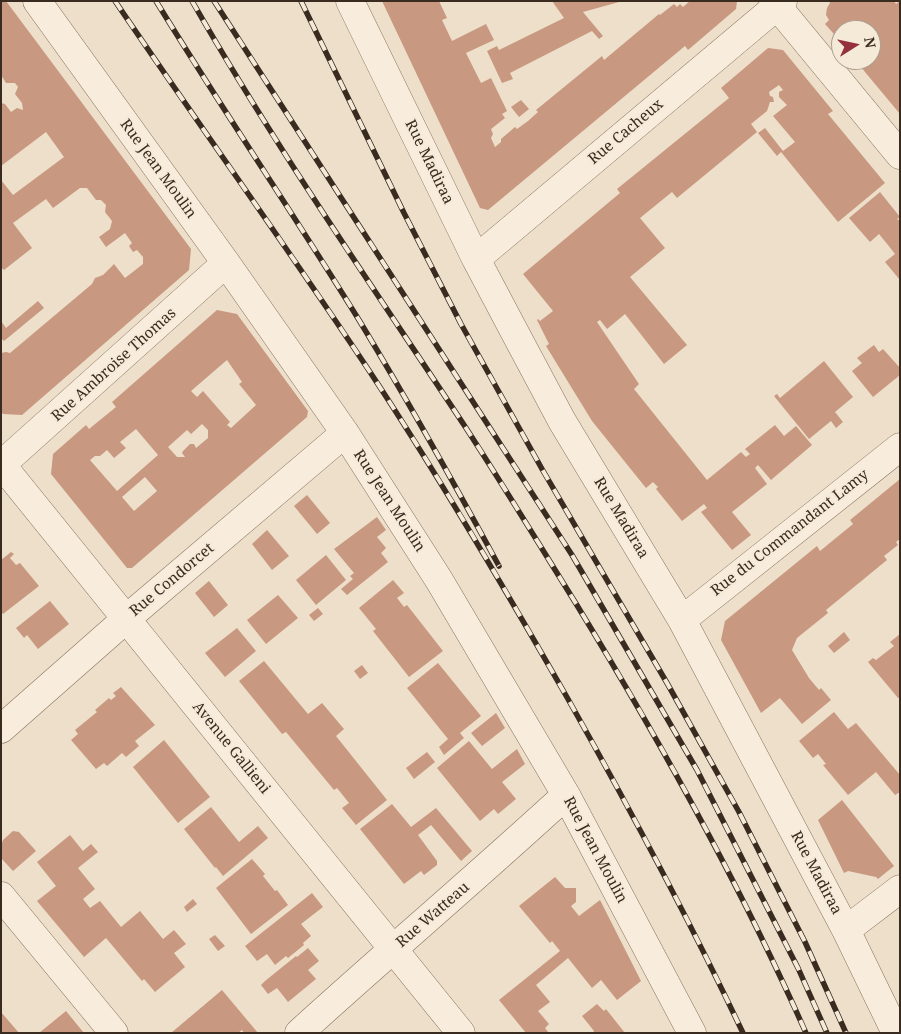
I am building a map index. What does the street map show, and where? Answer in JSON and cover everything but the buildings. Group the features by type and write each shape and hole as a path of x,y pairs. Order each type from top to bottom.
{"street":[{"name":"Rue Jean Moulin","path":"37,1 226,263 345,433 456,607 566,796 692,1033"},
{"name":"Rue Madiraa","path":"350,1 476,259 562,420 682,620 846,930 896,1033"},
{"name":"Rue Cacheux","path":"476,259 778,3"},
{"path":"778,3 900,155"},
{"name":"Rue Ambroise Thomas","path":"2,465 226,263"},
{"name":"Rue Condorcet","path":"1,730 126,619 345,433"},
{"name":"Rue du Commandant Lamy","path":"682,620 900,447"},
{"name":"Avenue Gallieni","path":"2,465 461,1033"},
{"name":"Rue Watteau","path":"299,1033 566,796"},
{"path":"846,930 900,889"},
{"path":"1,896 114,1033"}],"railway":[{"path":"115,1 339,325 447,493 568,699 614,782 680,906 743,1033"},
{"path":"156,1 359,320 499,566"},
{"path":"192,1 291,164 480,449 607,654 698,814 754,922 806,1033"},
{"path":"214,1 572,555 697,770 798,968 827,1033"},
{"path":"301,1 404,213 461,324 739,812 805,942 846,1033"}]}
